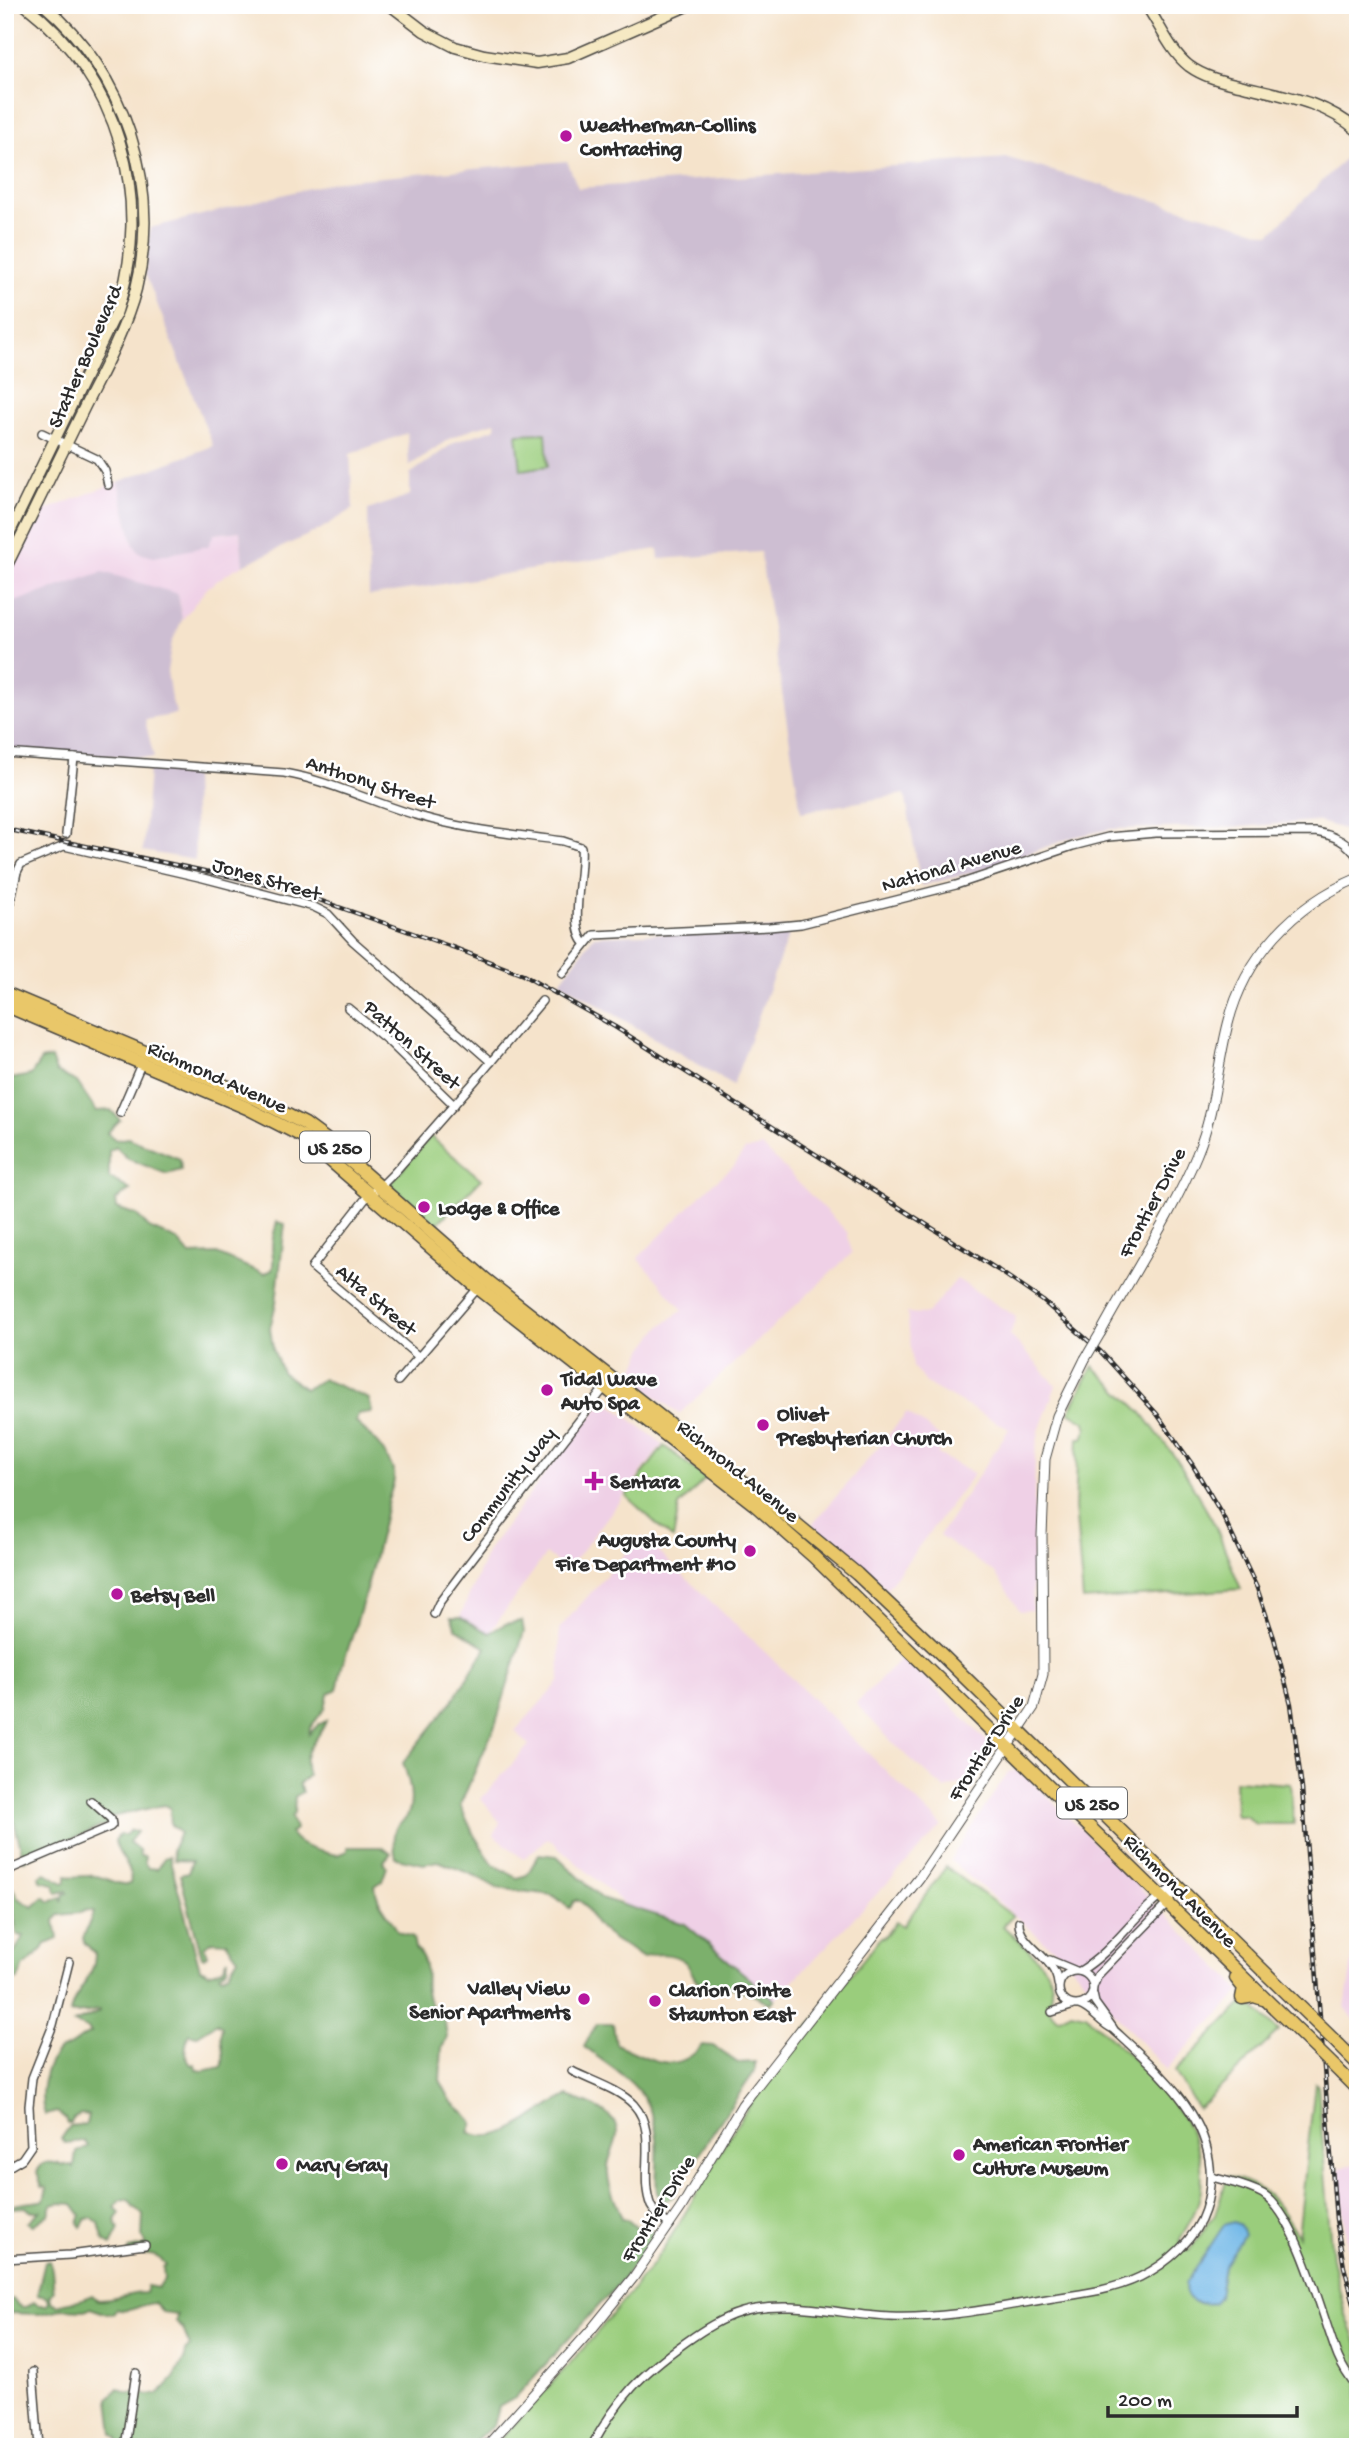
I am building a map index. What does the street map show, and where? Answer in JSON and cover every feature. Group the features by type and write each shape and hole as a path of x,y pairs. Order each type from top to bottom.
{"main road":[{"name":"Statler Boulevard","path":"5,542 111,324 121,297 131,247 132,203 122,145 102,96 67,45 25,5"},
{"name":"Statler Boulevard","path":"5,569 117,341 141,266 144,209 136,152 127,123 113,90 80,42 44,5"},
{"path":"390,5 424,31 455,47 484,55 537,63 568,58 690,5"},
{"path":"1146,5 1181,58 1197,72 1318,106 1338,116 1358,131"},
{"name":"Richmond Avenue","path":"5,993 286,1126 375,1190 482,1283 835,1555 887,1601 1358,2064"},
{"name":"Richmond Avenue","path":"5,1005 144,1057"},
{"name":"Richmond Avenue","path":"610,1384 776,1523 880,1620 1210,1946 1214,1957 1242,1984 1245,1991 1242,1998 1254,1996 1266,2000 1358,2090"}],"street":[{"path":"42,433 97,458 105,471 108,485"},
{"name":"Anthony Street","path":"5,753 298,775 416,816 450,824 563,841 581,847 577,926 581,940 586,944"},
{"path":"66,834 74,758"},
{"name":"National Avenue","path":"586,944 594,935 801,924 956,885 1082,843 1123,835 1318,832 1340,840 1351,848 1358,858"},
{"name":"Jones Street","path":"5,928 21,864 64,846 203,878 324,911 353,941 491,1062"},
{"name":"Frontier Drive","path":"486,2447 603,2317 633,2278 670,2225 748,2097 920,1877 1037,1700 1043,1674 1042,1536 1046,1452 1060,1406 1197,1153 1214,1100 1231,1014 1249,972 1267,945 1293,918 1325,894 1358,878"},
{"path":"562,974 586,944"},
{"path":"375,1190 454,1105 542,1001"},
{"name":"Patton Street","path":"348,1008 388,1041 454,1105"},
{"path":"120,1113 144,1057"},
{"name":"Alta Street","path":"375,1190 312,1267 419,1357"},
{"path":"398,1381 482,1283"},
{"name":"Community Way","path":"433,1614 469,1563 610,1384"},
{"path":"5,1875 13,1868 110,1827 111,1819 91,1801"},
{"path":"1163,1900 1098,1975 1090,1999 1052,2012 1060,1981 1065,1975 1096,1960 1177,1886"},
{"path":"591,2447 622,2398 641,2376 697,2334 732,2315 752,2310 784,2308 868,2316 936,2316 999,2309 1124,2284 1153,2270 1183,2246 1202,2218 1212,2178 1209,2150 1183,2099 1164,2077 1113,2029 1095,2003 1088,1975 1059,1966 1046,1958 1021,1934 1019,1922"},
{"path":"1046,1958 1058,1978 1059,1991 1065,2002 1088,2009 1113,2029"},
{"path":"5,2169 22,2159 31,2146 29,2106 32,2078 52,2025 69,1962"},
{"path":"572,2071 623,2097 639,2113 646,2137 646,2182 652,2207 670,2225"},
{"path":"1212,2178 1246,2186 1265,2195 1284,2218 1296,2242 1339,2359 1358,2389"},
{"path":"5,2259 70,2255 145,2245"},
{"path":"33,2372 39,2447"},
{"path":"125,2447 136,2373"}],"shaded area":[{"path":"1358,145 1358,842 1340,828 1315,821 1241,827 1110,829 1074,837 978,871 921,886 905,794 801,812 760,552 659,559 658,549 369,596 368,510 410,495 410,474 455,442 496,428 495,422 449,439 409,466 407,433 350,454 353,509 319,530 243,565 240,531 214,534 208,546 154,557 139,553 133,543 118,482 213,446 145,273 150,228 337,181 567,161 578,188 1008,158 1270,234"},
{"path":"118,482 133,543 240,531 243,565 207,588 182,620 178,594 5,605 5,526"},
{"path":"103,572 178,594 182,620 172,642 167,671 171,699 177,714 145,720 154,758 5,751 5,605"},
{"path":"149,769 193,772 195,860 143,851"},
{"path":"791,928 733,1085 560,982 594,936"},
{"path":"763,1147 847,1232 852,1253 679,1414 631,1377 644,1348 660,1327 683,1310 638,1258 711,1185 734,1166 745,1150"},
{"path":"957,1279 1016,1317 1010,1335 1056,1385 1039,1431 1035,1454 1032,1610 1020,1611 995,1573 939,1536 1009,1429 927,1384 913,1367 907,1313 927,1314"},
{"path":"605,1400 663,1444 577,1557 564,1568 546,1554 489,1633 460,1617 488,1550 557,1458"},
{"path":"907,1413 939,1436 938,1454 974,1474 887,1588 812,1525"},
{"path":"641,1536 766,1653 942,1826 775,2000 685,1924 629,1908 548,1838 523,1859 494,1835 500,1822 481,1799 529,1745 515,1731 560,1681 559,1629"},
{"path":"904,1656 992,1747 973,1779 945,1789 896,1746 856,1704"},
{"path":"1020,1770 1125,1872 1241,1991 1166,2070 1066,1960 950,1860 1008,1772"},
{"path":"1358,1922 1358,2024 1345,2008"},
{"path":"1358,2163 1358,2291 1348,2257 1339,2168"}],"green space":[{"path":"546,433 548,466 521,470 517,434"},
{"path":"51,1058 56,1072 77,1082 96,1111 111,1110 120,1120 107,1133 116,1140 128,1138 180,1159 181,1170 167,1174 128,1159 116,1147 109,1151 109,1177 130,1190 116,1200 117,1208 137,1215 149,1228 177,1240 190,1255 217,1254 264,1274 272,1270 272,1243 277,1222 285,1224 276,1303 270,1328 273,1349 282,1372 305,1389 323,1379 369,1399 372,1412 358,1414 356,1422 383,1451 394,1473 368,1585 337,1689 328,1694 325,1708 310,1728 309,1734 326,1721 306,1758 308,1776 299,1784 302,1792 295,1796 294,1813 291,1817 295,1829 290,1833 305,1846 337,1855 347,1851 347,1847 381,1847 391,1853 384,1861 387,1867 382,1881 375,1886 376,1893 397,1931 413,1937 415,1948 424,1962 427,1998 432,2006 444,2015 447,2037 442,2048 440,2080 451,2101 473,2123 469,2132 481,2136 507,2131 568,2096 599,2109 616,2126 617,2138 608,2173 612,2193 622,2218 627,2219 643,2234 653,2229 654,2237 622,2280 515,2398 499,2407 494,2426 470,2447 118,2447 118,2438 113,2434 109,2398 118,2388 129,2393 159,2394 174,2378 185,2358 185,2351 190,2346 183,2329 176,2322 177,2314 162,2312 154,2303 131,2310 116,2309 107,2314 90,2308 62,2309 39,2314 5,2313 5,2300 13,2299 22,2307 33,2302 47,2305 47,2297 37,2295 45,2262 49,2261 52,2271 54,2291 50,2297 52,2302 58,2305 92,2295 98,2300 145,2293 147,2286 158,2288 164,2279 163,2267 166,2265 158,2257 129,2253 129,2249 146,2245 142,2237 143,2215 129,2199 120,2200 115,2207 120,2213 115,2220 119,2229 111,2245 104,2241 99,2223 92,2218 86,2219 81,2227 78,2223 81,2215 73,2204 52,2205 49,2214 33,2225 28,2222 40,2211 30,2211 26,2207 13,2208 14,2205 44,2200 47,2188 42,2187 37,2172 40,2167 52,2162 74,2167 76,2151 88,2146 84,2141 65,2143 61,2139 70,2126 86,2124 88,2115 81,2114 71,2123 67,2123 57,2112 45,2115 42,2090 49,2065 58,2051 91,2033 87,2028 74,2023 99,2010 70,2013 94,1962 95,1954 83,1938 94,1911 59,1915 55,1921 58,1939 46,1944 24,1966 18,1979 11,1981 14,1968 11,1965 5,1968 5,1955 12,1956 24,1936 17,1935 12,1902 5,1891 6,1886 11,1885 18,1898 33,1907 44,1897 50,1902 61,1897 62,1902 64,1894 68,1893 57,1893 54,1884 40,1881 39,1876 46,1873 63,1883 66,1882 66,1876 92,1876 130,1884 130,1871 115,1841 119,1835 125,1835 131,1830 137,1832 129,1842 139,1850 140,1856 145,1857 144,1862 148,1868 157,1869 164,1858 169,1856 200,1969 209,1973 223,1968 228,1959 227,1968 219,1974 222,1976 229,1972 238,1958 226,1942 213,1941 204,1947 208,1954 202,1957 180,1875 188,1873 192,1861 174,1860 172,1850 180,1833 171,1825 170,1808 164,1805 111,1817 107,1824 24,1860 9,1802 5,1802 5,1077 11,1079 31,1075 41,1060","holes":["217,2023 222,2027 222,2067 202,2071 196,2069 195,2064 191,2065 188,2061 186,2054 189,2034 196,2036"]},
{"path":"430,1136 481,1179 434,1227 388,1186"},
{"path":"1093,1366 1142,1413 1180,1464 1215,1525 1241,1589 1083,1600 1075,1507 1078,1438 1083,1438 1087,1429 1085,1422 1069,1412"},
{"path":"664,1446 706,1478 679,1506 673,1539 626,1496"},
{"path":"451,1617 460,1617 489,1633 505,1624 522,1621 524,1632 495,1726 460,1805 474,1835 492,1863 517,1878 527,1875 539,1854 557,1856 601,1898 685,1924 775,2000 771,2004 740,1990 702,1984 696,1980 685,1962 670,1955 659,1954 643,1958 601,1929 580,1901 574,1901 570,1908 552,1895 497,1888 476,1876 438,1861 424,1864 396,1858 394,1833 406,1818 411,1805 409,1783 403,1763 454,1699 486,1648 456,1628"},
{"path":"1235,1780 1290,1784 1294,1824 1255,1824 1246,1816 1236,1816"},
{"name":"American Frontier Culture Museum","path":"946,1867 1013,1916 1003,1926 1041,1962 1048,1973 1052,1995 1047,2007 1058,2019 1071,2012 1086,2015 1149,2075 1185,2122 1197,2148 1202,2175 1198,2203 1179,2241 1189,2251 1215,2214 1228,2176 1262,2191 1278,2206 1298,2236 1315,2083 1318,2086 1332,2258 1345,2313 1358,2346 1358,2447 493,2447 576,2357 635,2287 690,2206 747,2109 779,2065 881,1937 883,1938 896,1922 903,1926"},
{"path":"1246,2000 1279,2031 1198,2109 1175,2072"},
{"path":"596,2024 613,2024 616,2044 661,2062 682,2061 702,2045 713,2046 738,2063 755,2062 755,2071 673,2197 664,2201 657,2193 657,2138 648,2106 632,2084 584,2047"}],"water":[{"path":"1234,2222 1240,2225 1244,2235 1224,2266 1219,2296 1214,2303 1193,2301 1187,2295 1185,2284 1224,2225"}],"railway":[{"path":"5,829 285,888 523,975 615,1027 998,1270 1043,1301 1101,1352 1157,1414 1192,1464 1223,1516 1257,1588 1274,1638 1291,1704 1302,1789 1336,2219 1344,2267 1358,2317"}],"place":[{"name":"Weatherman-Collins Contracting","path":"566,136"},
{"name":"Lodge & Office","path":"424,1207"},
{"name":"Tidal Wave Auto Spa","path":"547,1390"},
{"name":"Olivet Presbyterian Church","path":"763,1425"},
{"name":"Sentara","path":"594,1481"},
{"name":"Augusta County Fire Department #10","path":"750,1551"},
{"name":"Betsy Bell","path":"117,1594"},
{"name":"Valley View Senior Apartments","path":"584,1999"},
{"name":"Clarion Pointe Staunton East","path":"655,2001"},
{"name":"American Frontier Culture Museum","path":"959,2155"},
{"name":"Mary Gray","path":"282,2164"}]}
